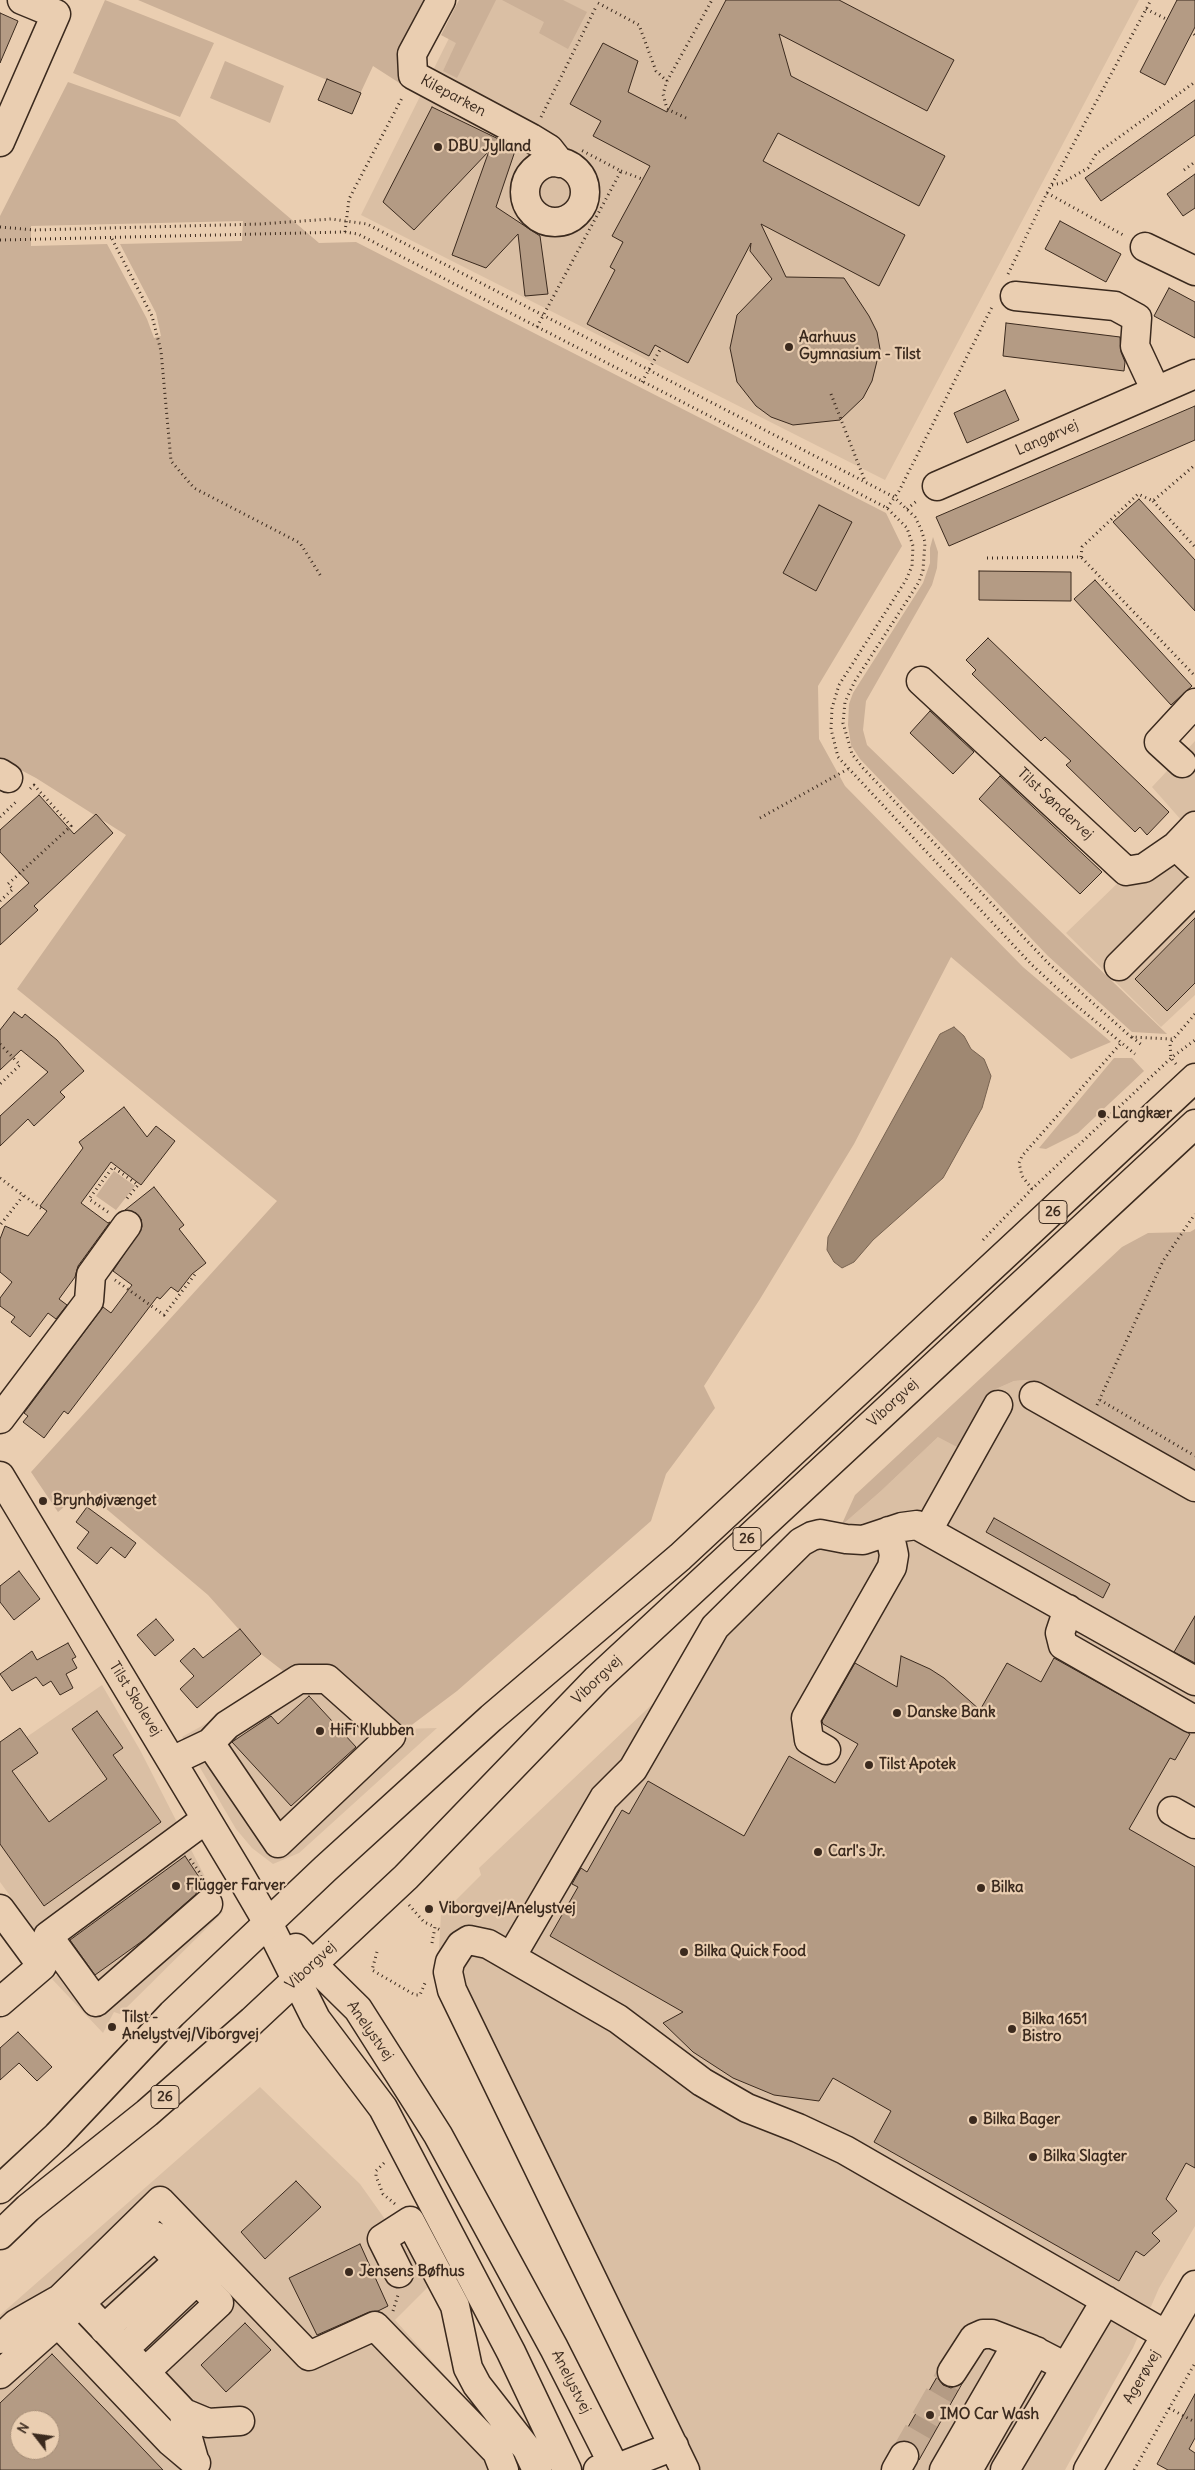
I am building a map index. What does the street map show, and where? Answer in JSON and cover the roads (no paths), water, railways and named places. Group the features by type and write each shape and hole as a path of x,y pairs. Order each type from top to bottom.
{"street":[{"path":"0,142 56,14 22,0"},
{"name":"Kileparken","path":"440,0 412,54 413,75 549,149 565,154"},
{"path":"1146,247 1195,271"},
{"path":"1004,293 1115,306 1137,318 1135,346 1156,391"},
{"name":"Langørvej","path":"937,486 1195,374"},
{"name":"Tilst Søndervej","path":"921,682 1126,871 1144,868 1176,846 1195,826"},
{"path":"1182,763 1159,742 1195,703"},
{"path":"1176,846 1195,864"},
{"path":"1119,966 1195,890"},
{"name":"Viborgvej","path":"0,2189 57,2136 172,2014 268,1923 492,1718 680,1557 1186,1071"},
{"name":"Viborgvej","path":"0,2235 28,2208 147,2113 305,1971 406,1877 597,1679 1195,1124"},
{"path":"4,1402 89,1301 91,1274 127,1225"},
{"path":"1034,1396 1195,1487"},
{"path":"928,1530 998,1405"},
{"name":"Tilst Skolevej","path":"0,1476 268,1923"},
{"path":"511,1957 604,1798 633,1769 715,1627 801,1542 812,1536 820,1534 863,1540 902,1527 917,1525 928,1530 1195,1710"},
{"path":"826,1750 809,1740 806,1718 892,1567 894,1555 889,1531"},
{"path":"1063,1622 1195,1681"},
{"path":"1063,1622 1195,1700"},
{"path":"1063,1622 1063,1645 1191,1718 1195,1718"},
{"path":"172,1761 210,1743 227,1725 299,1679 327,1679 391,1736 278,1843 210,1743"},
{"path":"1172,1811 1195,1824"},
{"path":"206,1819 48,1936 96,2002 208,1904"},
{"path":"0,1909 42,1966 0,2002"},
{"name":"Anelystvej","path":"268,1923 305,1971 358,2009 438,2135 554,2348 610,2470"},
{"path":"610,2470 680,2458 452,1990 448,1972 450,1962 461,1945 469,1940 478,1940 511,1957 618,2019 695,2077 740,2104 845,2150 1166,2335"},
{"name":"Anelystvej","path":"305,1971 316,2019 383,2108 511,2352 568,2470"},
{"path":"0,2339 16,2324 60,2299 160,2201 309,2356 380,2332 497,2452 504,2470"},
{"path":"399,2273 382,2239 410,2221 455,2306 468,2368 486,2396 526,2449 537,2470"},
{"path":"0,2374 32,2343 58,2323 155,2236 219,2303 145,2372"},
{"path":"104,2328 178,2261"},
{"path":"124,2350 197,2280"},
{"name":"Agerøvej","path":"1088,2470 1195,2285"},
{"path":"1005,2470 1106,2300"},
{"path":"80,2303 184,2413 208,2423 240,2421"},
{"path":"58,2323 171,2442 198,2466"},
{"path":"952,2372 974,2338 983,2334 992,2334 1066,2367"},
{"path":"944,2470 1027,2348"},
{"path":"968,2470 1027,2348"},
{"path":"464,2417 486,2396 511,2352"},
{"path":"184,2413 186,2431 198,2466"}],"tunnel":[{"path":"904,2456 952,2372"}],"place":[{"name":"DBU Jylland","path":"438,147"},
{"name":"Aarhuus Gymnasium - Tilst","path":"789,347"},
{"name":"Langkær","path":"1102,1114"},
{"name":"Brynhøjvænget","path":"43,1501"},
{"name":"Danske Bank","path":"897,1713"},
{"name":"HiFi Klubben","path":"320,1731"},
{"name":"Tilst Apotek","path":"869,1765"},
{"name":"Carl's Jr.","path":"818,1852"},
{"name":"Flügger Farver","path":"176,1886"},
{"name":"Bilka","path":"981,1888"},
{"name":"Viborgvej/Anelystvej","path":"429,1909"},
{"name":"Bilka Quick Food","path":"684,1952"},
{"name":"Tilst - Anelystvej/Viborgvej","path":"112,2027"},
{"name":"Bilka 1651 Bistro","path":"1012,2029"},
{"name":"Bilka Bager","path":"973,2120"},
{"name":"Bilka Slagter","path":"1033,2157"},
{"name":"Jensens Bøfhus","path":"349,2272"},
{"name":"IMO Car Wash","path":"930,2415"}]}
